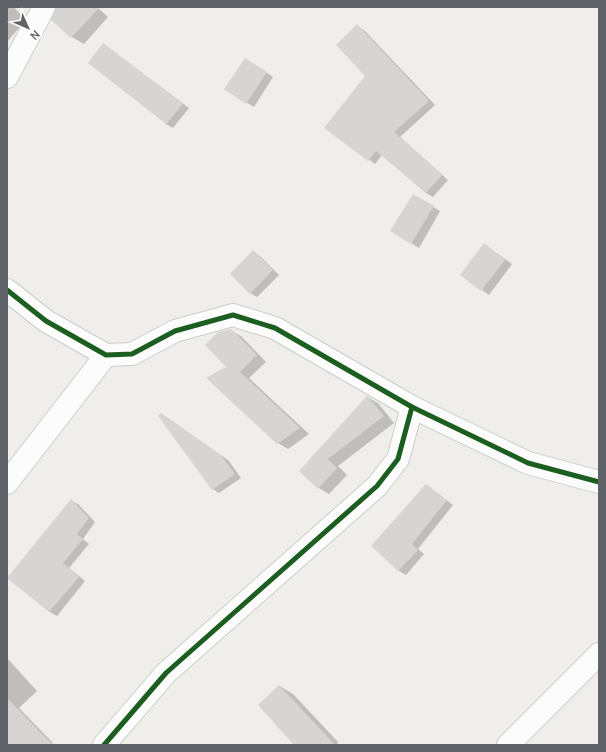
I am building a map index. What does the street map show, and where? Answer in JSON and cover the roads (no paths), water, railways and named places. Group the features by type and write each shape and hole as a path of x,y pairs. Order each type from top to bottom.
{"street":[{"path":"7,77 44,7"},
{"path":"7,290 46,321 106,355 132,354 175,331 233,315 275,328 412,407 528,463 599,482"},
{"path":"7,483 106,355"},
{"path":"104,745 166,673 377,486 398,459 412,407"},
{"path":"508,745 599,654"}]}
